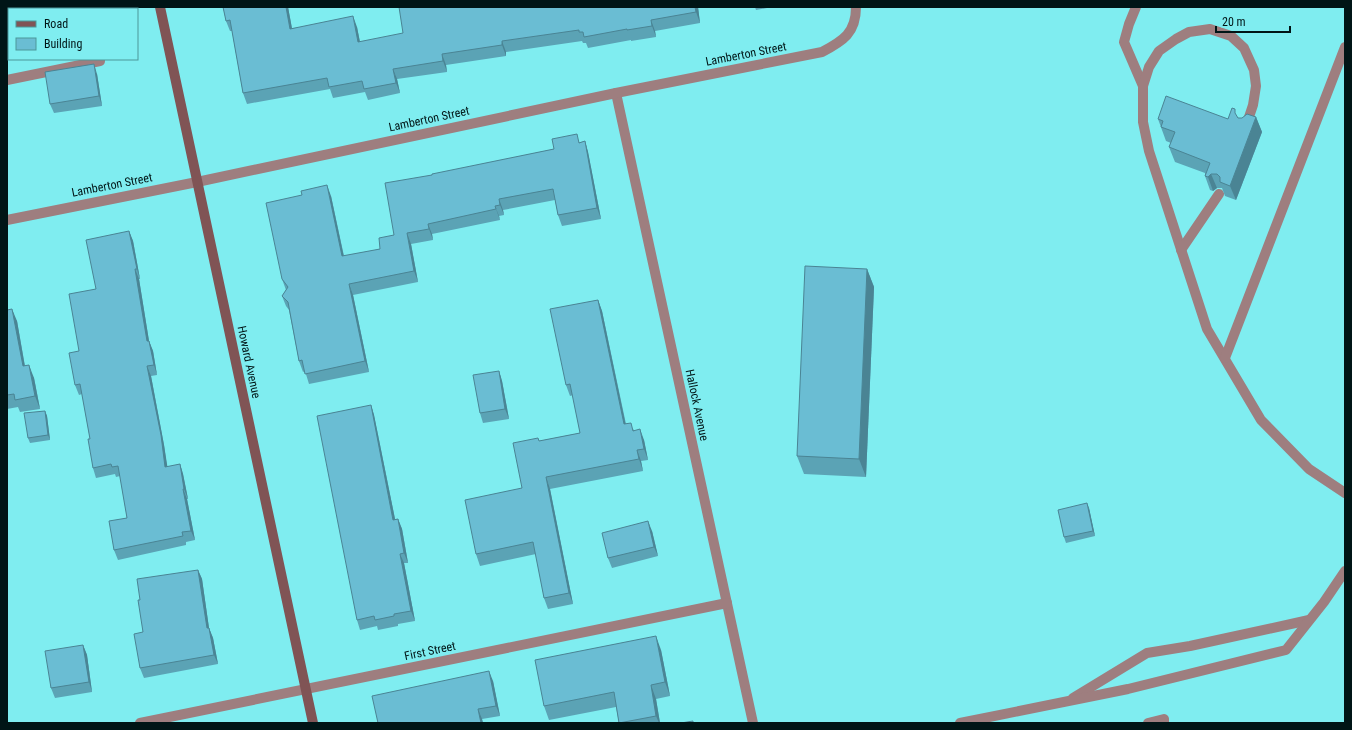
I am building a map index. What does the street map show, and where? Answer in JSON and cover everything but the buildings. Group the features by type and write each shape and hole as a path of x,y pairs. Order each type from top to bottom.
{"main road":[{"name":"Howard Avenue","path":"160,7 313,723"}],"street":[{"name":"Lamberton Street","path":"7,220 197,182 616,93 822,52 839,43 850,32 856,18 856,7"},
{"path":"1136,7 1124,42 1143,86"},
{"path":"1246,126 1254,104 1256,86 1254,70 1244,48 1230,36 1210,29 1189,32 1159,51 1148,67 1143,86 1143,122 1149,151 1207,329 1261,420 1309,470 1345,493"},
{"path":"1225,358 1345,47"},
{"path":"7,80 64,64 100,60"},
{"name":"Hallock Avenue","path":"616,93 753,723"},
{"path":"1181,250 1219,194"},
{"path":"960,723 1128,690 1286,650 1324,602 1345,571"},
{"name":"First Street","path":"140,723 726,603"},
{"path":"1068,701 1147,652 1190,646 1309,620"},
{"path":"1148,723 1164,720 1164,723"}]}
